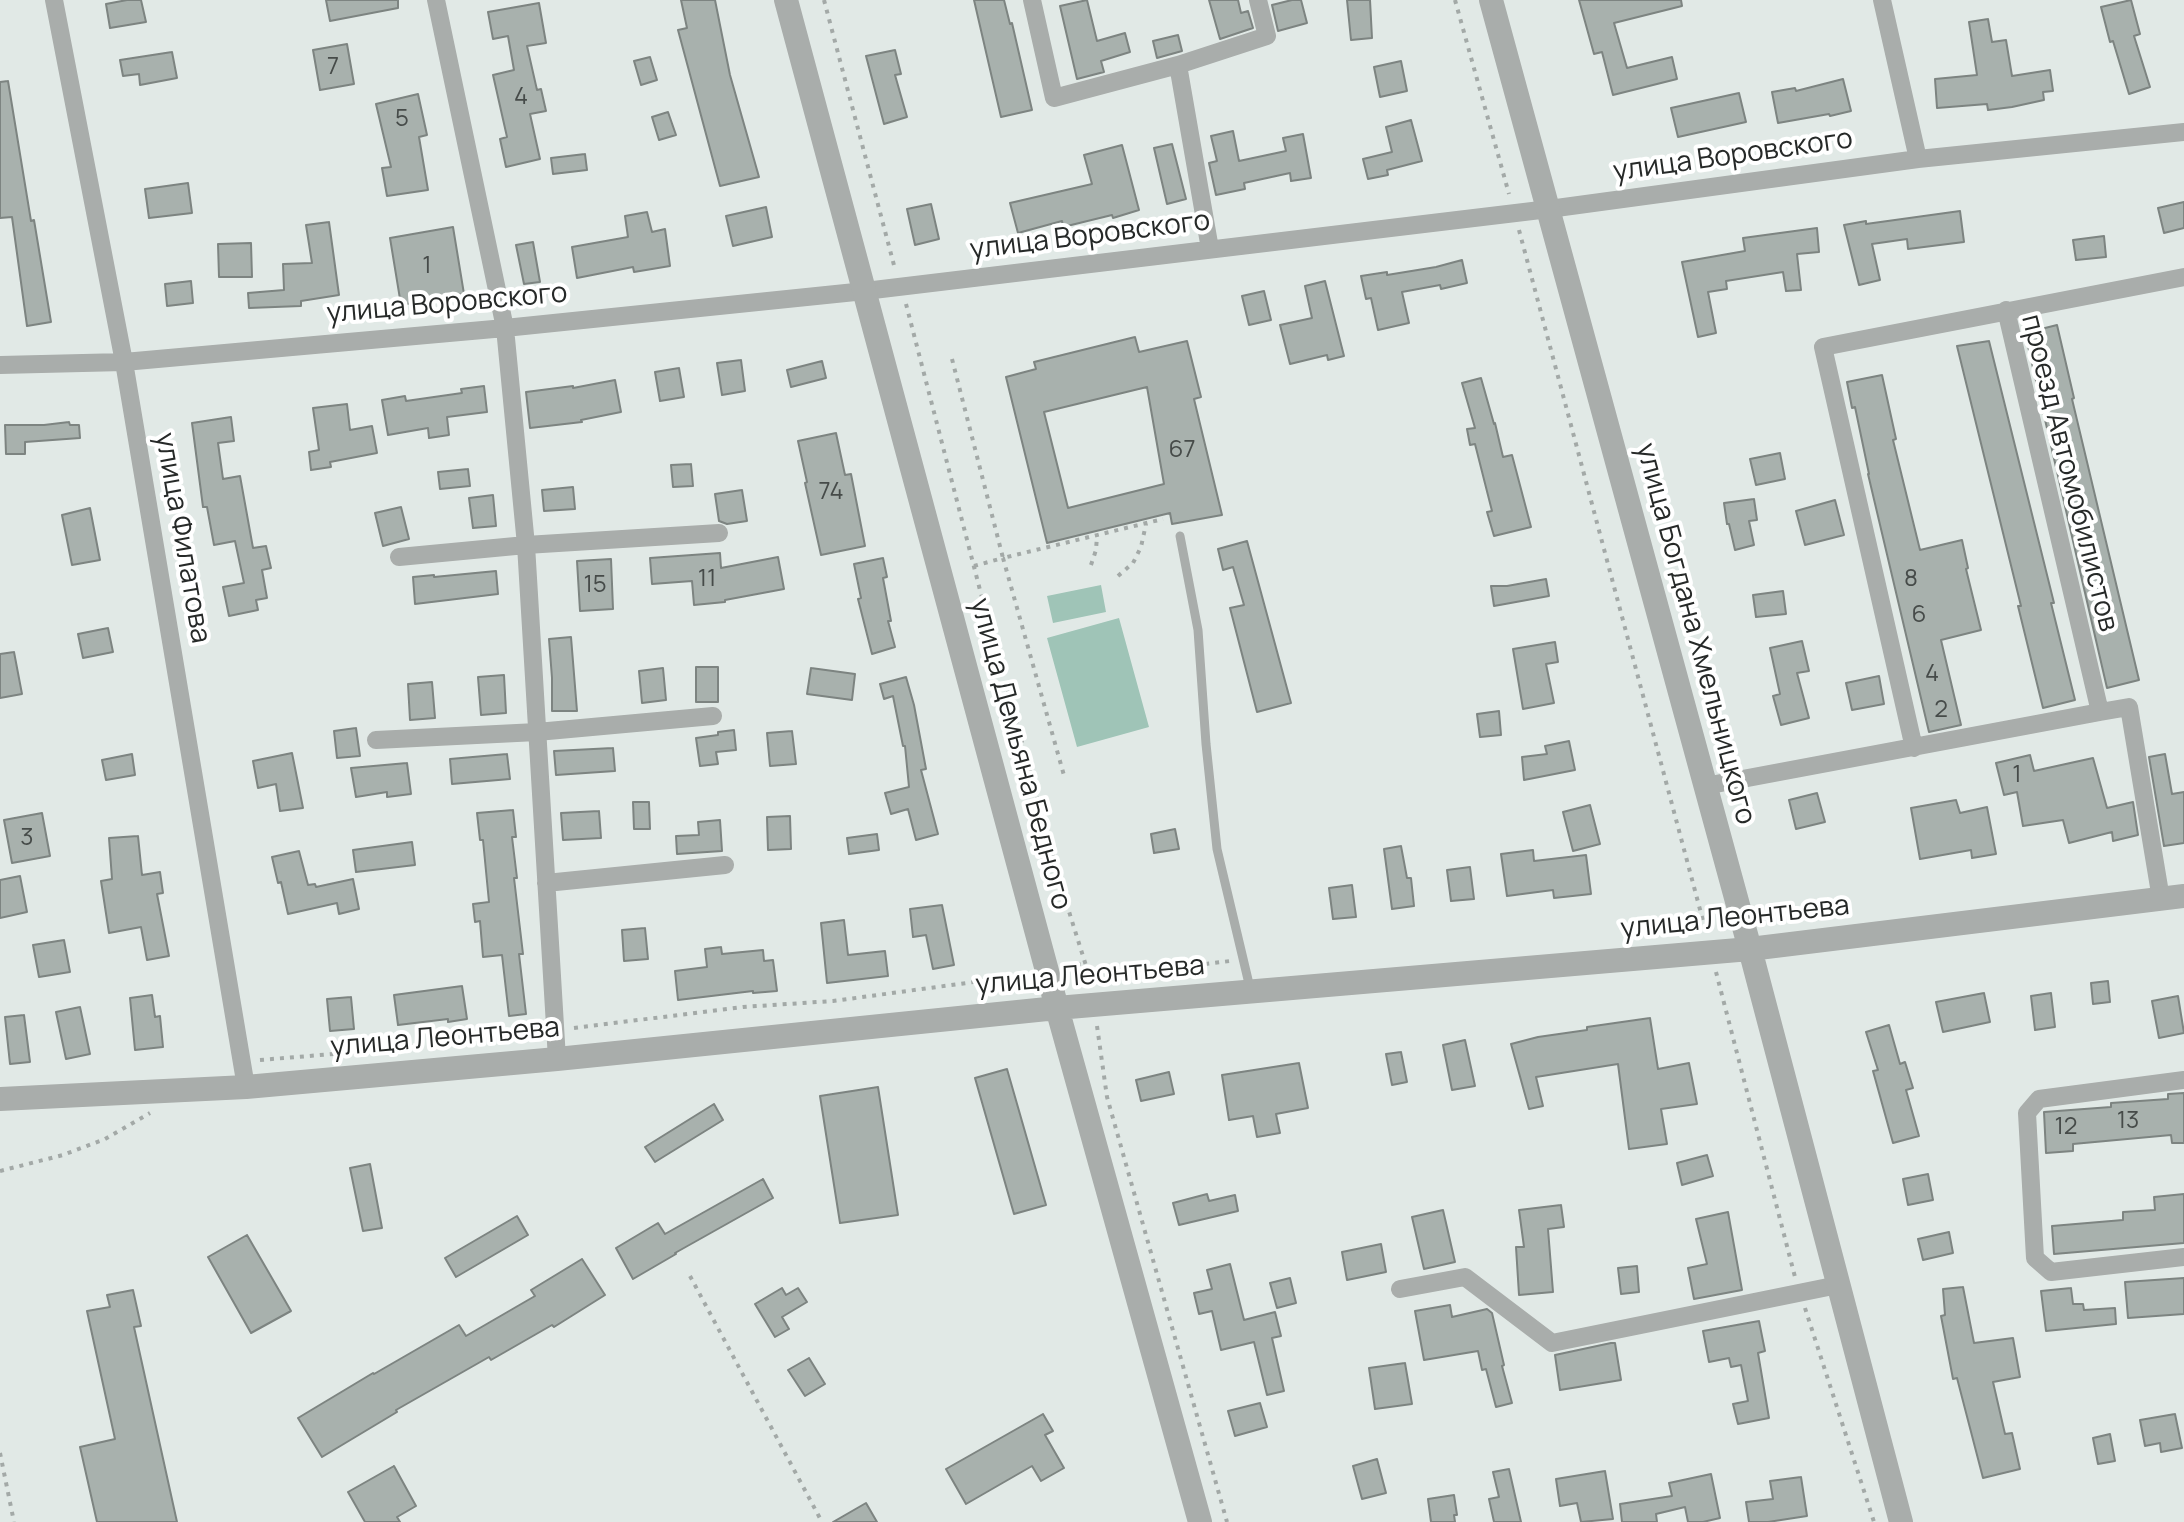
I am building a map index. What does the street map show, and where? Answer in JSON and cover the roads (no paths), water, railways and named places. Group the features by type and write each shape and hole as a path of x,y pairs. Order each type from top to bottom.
{"street":[{"name":"улица Филатова","path":"54,0 124,362 246,1087"},
{"path":"436,0 505,328 526,545 557,1059"},
{"name":"улица Демьяна Бедного","path":"786,0 1047,972 1200,1522"},
{"path":"1032,0 1054,98 1178,65 1267,36 1258,0"},
{"name":"улица Богдана Хмельницкого","path":"1491,0 1750,949 1901,1522"},
{"path":"1882,0 1918,159"},
{"path":"1178,65 1210,249"},
{"name":"улица Воровского","path":"0,365 124,362 505,328 865,291 1549,209 1918,159 2184,132"},
{"path":"2006,310 2184,277"},
{"name":"проезд Автомобилистов","path":"1914,748 1823,347 2006,310 2100,712"},
{"path":"399,557 526,545 719,533"},
{"path":"1705,786 2129,707 2172,898"},
{"path":"376,740 537,732 713,716"},
{"path":"546,883 725,865"},
{"name":"улица Леонтьева","path":"0,1099 246,1087 1057,1008 1750,949 2172,898"},
{"path":"2184,1080 2039,1099 2027,1113 2035,1258 2051,1272 2184,1257"},
{"path":"1400,1289 1465,1277 1552,1343 1838,1285"}],"lane":[{"path":"1180,536 1198,630 1217,849 1251,992"}]}
